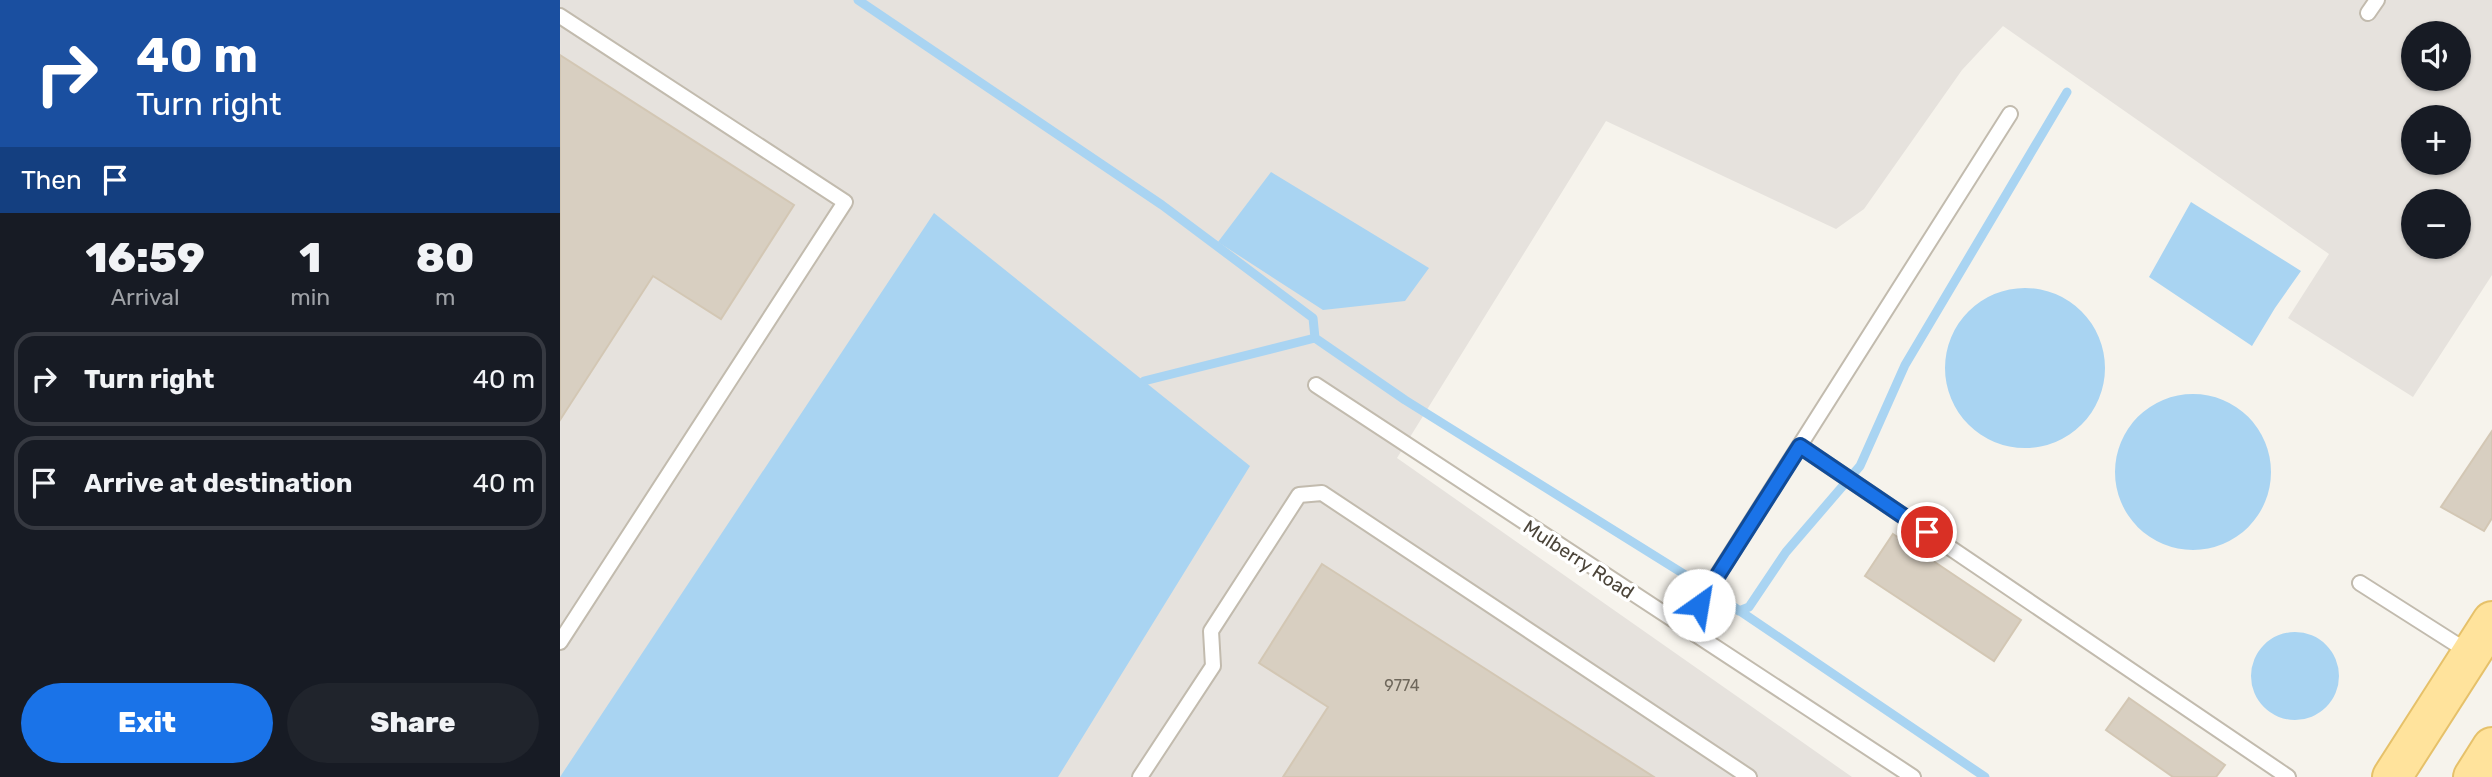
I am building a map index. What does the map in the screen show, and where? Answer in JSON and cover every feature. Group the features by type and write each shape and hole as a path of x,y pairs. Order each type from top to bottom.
{"main road":[{"path":"2392,777 2492,621"},
{"path":"2473,777 2492,747"}],"lane":[{"path":"2368,13 2377,0"},
{"path":"560,16 845,202 560,642"},
{"path":"1684,628 2010,114"},
{"name":"Mulberry Road","path":"1316,386 1913,777"},
{"path":"1800,446 2288,777"},
{"path":"1140,777 1213,666 1211,631 1299,495 1322,493 1749,777"},
{"path":"2360,583 2471,654"}],"shaded area":[{"path":"560,0 2492,0 2492,275 2413,397 2288,318 2329,254 2003,26 1962,70 1864,209 1836,229 1606,121 1397,458 1852,777 560,777"}],"water":[{"path":"1271,172 1429,268 1405,301 1323,310 1218,242"},
{"path":"2191,202 2301,271 2252,346 2149,277"},
{"path":"934,213 1250,466 1058,777 560,777"},
{"path":"2025,288 2055,295 2081,312 2098,338 2105,368 2098,398 2081,424 2055,441 2025,448 1995,441 1969,424 1952,398 1945,368 1952,338 1969,312 1995,295"},
{"path":"2193,394 2223,400 2248,417 2265,442 2271,472 2265,502 2248,527 2223,544 2193,550 2163,544 2138,527 2121,502 2115,472 2121,442 2138,417 2163,400"},
{"path":"2295,632 2320,639 2332,651 2339,676 2332,701 2320,713 2295,720 2270,713 2258,701 2251,676 2258,651 2270,639"}],"building":[{"path":"560,55 794,205 721,319 653,276 560,420"},
{"path":"2492,431 2492,518 2484,531 2441,507"},
{"path":"1893,534 2021,620 1994,661 1865,576"},
{"path":"1322,564 1654,777 1283,777 1328,707 1259,663"},
{"path":"2129,698 2225,765 2216,777 2173,777 2106,730"}],"waterway":[{"path":"858,0 1162,205 1313,318 1315,338"},
{"path":"1739,611 1749,607 1786,552 1860,466 1905,365 2067,92"},
{"path":"1144,381 1315,338 1405,400 1695,581"},
{"path":"1734,607 1985,777"}],"route":[{"path":"1699,605 1800,446 1927,532"}]}
